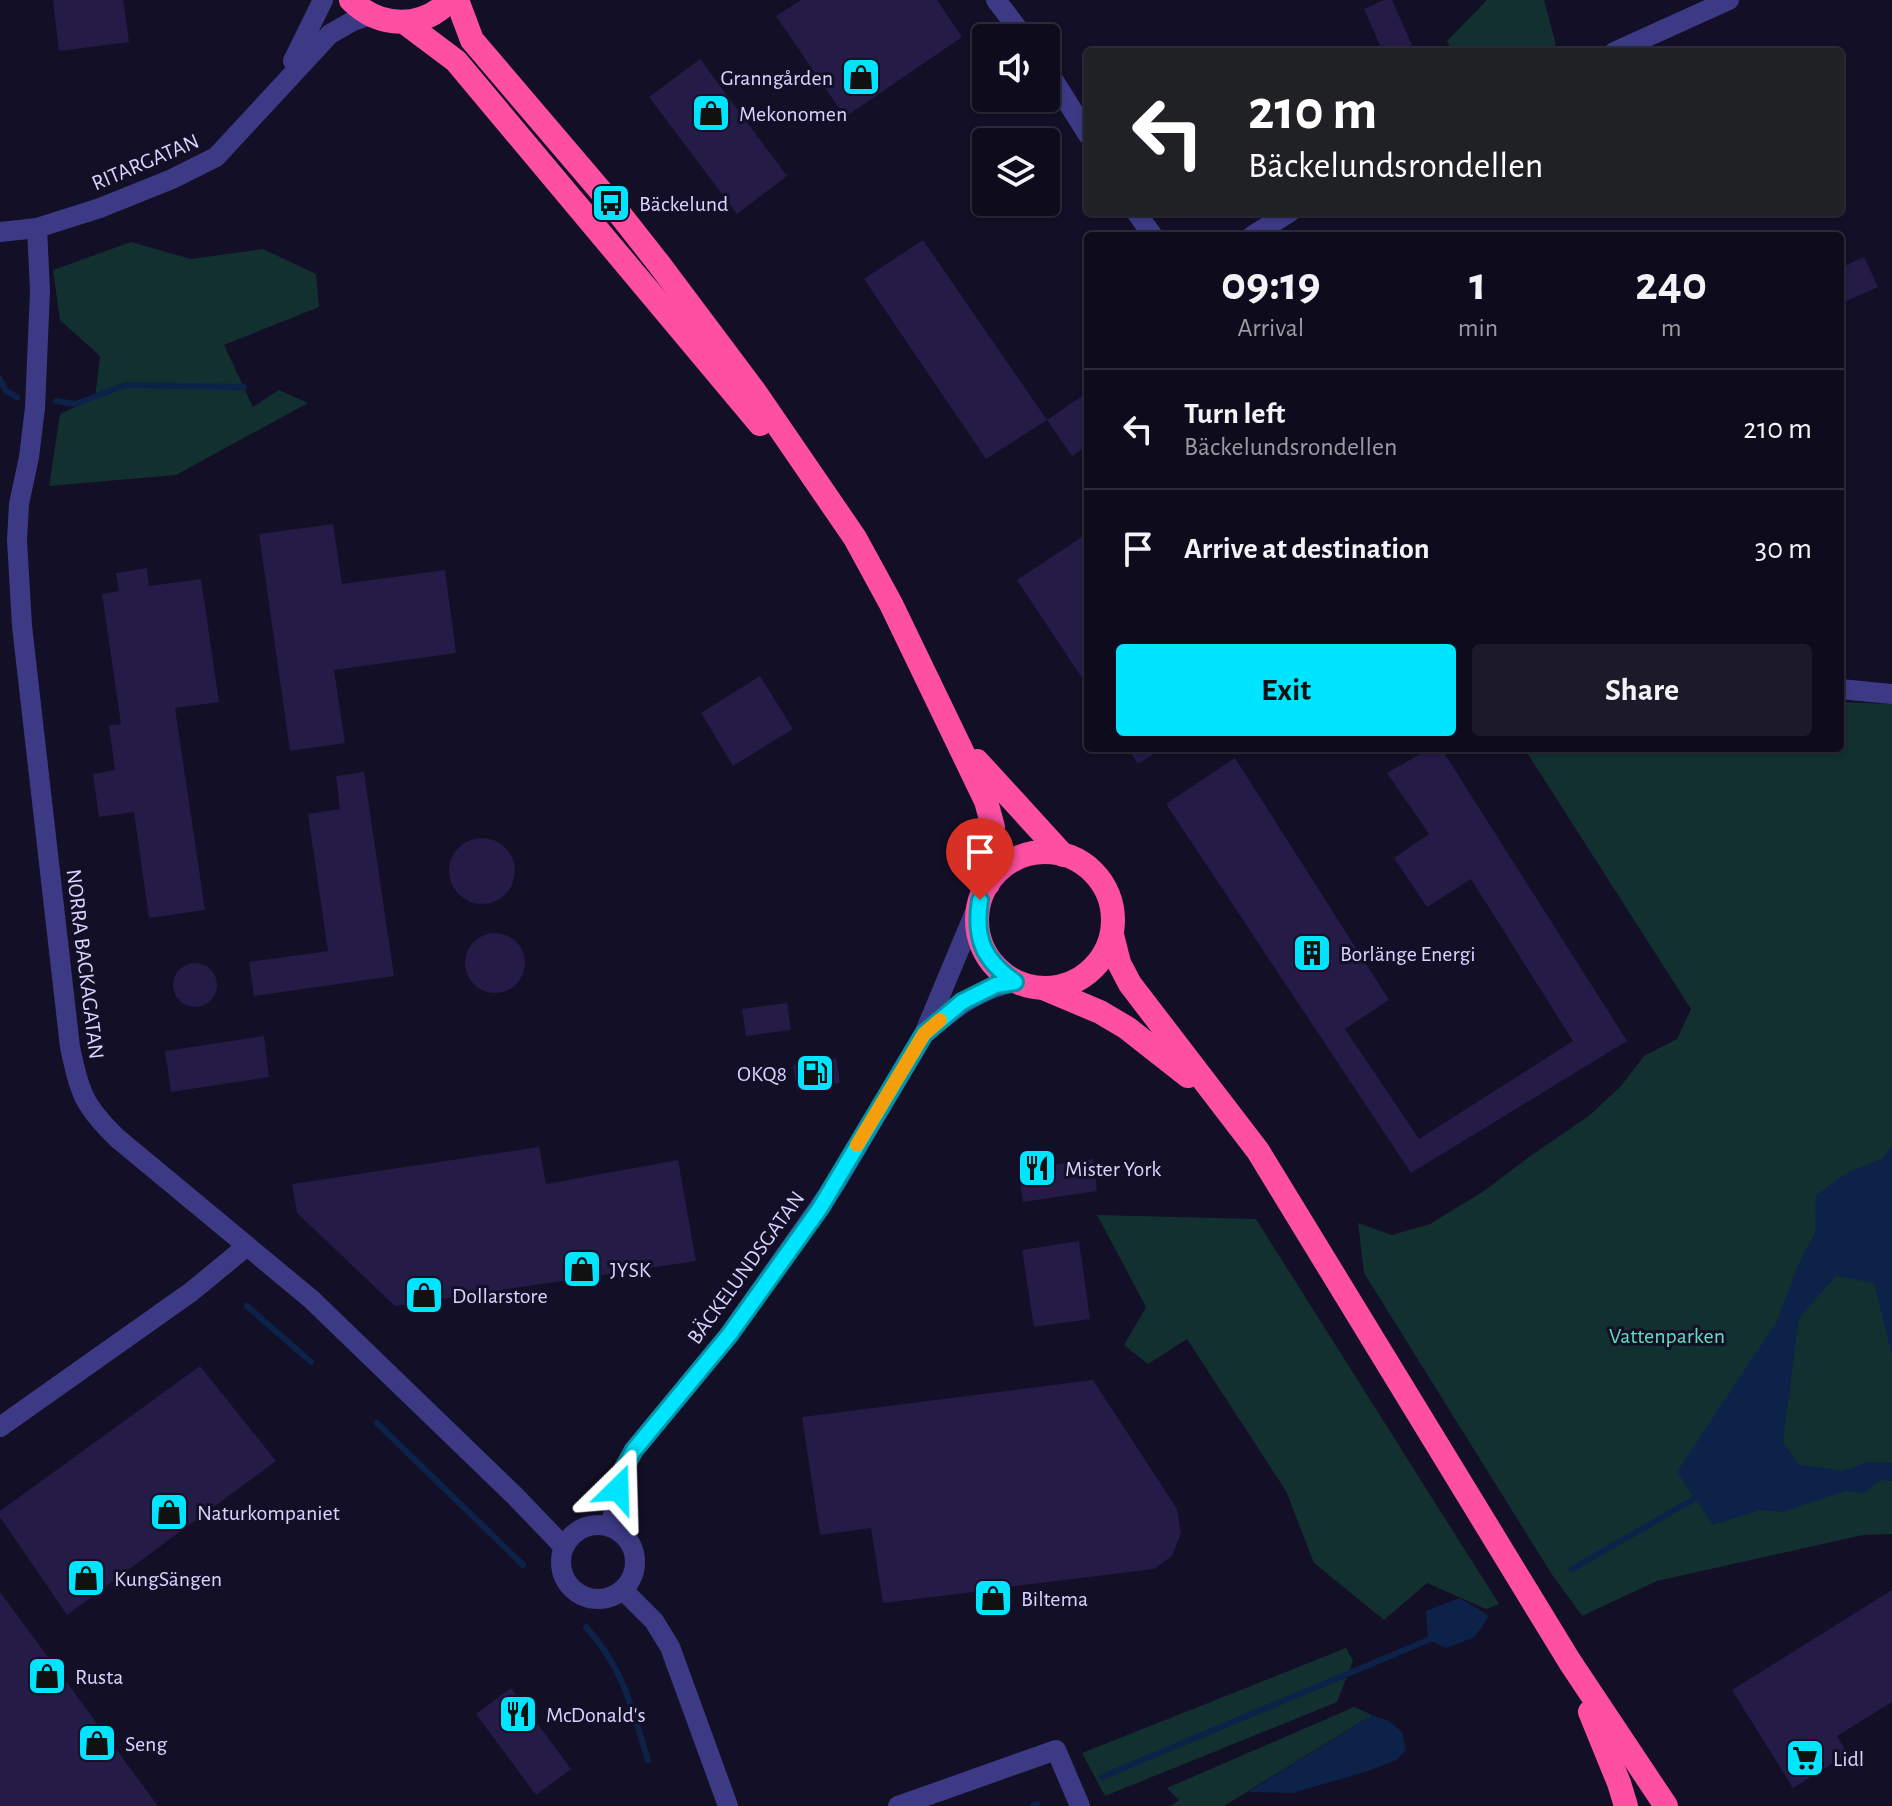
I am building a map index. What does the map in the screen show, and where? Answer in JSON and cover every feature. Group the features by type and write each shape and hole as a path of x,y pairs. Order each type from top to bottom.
{"highway":[{"path":"361,8 385,21 404,22 431,15 450,0"},
{"path":"457,0 472,40 659,264 755,392 855,538 891,604 986,801 993,827 977,919 987,956 999,971 1015,982 1043,988 1100,1012 1127,1028 1218,1100"},
{"path":"404,22 456,61 855,538"},
{"path":"957,738 1063,855"},
{"path":"984,892 997,873 1021,857 1049,852 1087,866 1103,885 1112,910 1112,935 1119,963 1130,984 1258,1151 1570,1662 1666,1806"},
{"path":"1043,988 1059,987 1087,974 1106,950 1112,935"},
{"path":"1570,1662 1626,1806"}],"street":[{"name":"RITARGATAN","path":"280,86 323,0"},
{"path":"996,0 1014,24"},
{"path":"1623,48 1729,0"},
{"name":"RITARGATAN","path":"0,232 37,228 100,208 172,179 216,157 330,34 353,21 361,8"},
{"path":"1060,90 1084,129"},
{"path":"1258,232 1284,216"},
{"name":"NORRA BACKAGATAN","path":"37,228 40,291 35,408 19,504 17,540 22,626 70,1047 78,1083 91,1113 117,1138 322,1310 564,1547"},
{"path":"1844,689 1892,694"},
{"name":"BÄCKELUNDSGATAN","path":"610,1527 624,1468 634,1450 729,1335 820,1208 924,1034 984,892"},
{"name":"BÄCKELUNDSGATAN","path":"924,1034 962,1002 996,985 1015,982"},
{"path":"0,1427 191,1292 247,1246"},
{"path":"600,1525 610,1527 622,1533 635,1555 631,1580 623,1590 602,1600 578,1595 563,1578 560,1557 564,1547 578,1530 600,1525"},
{"path":"623,1590 654,1621 670,1647 728,1806"},
{"path":"898,1806 1056,1750 1080,1806"}],"green space":[{"path":"1487,0 1544,0 1556,45 1550,48 1450,48 1447,41"},
{"path":"131,242 191,259 263,249 316,274 319,307 224,345 253,407 279,390 308,403 176,475 49,486 60,414 95,398 100,356 60,320 53,270"},
{"name":"Vattenparken","path":"1844,702 1892,704 1892,1534 1863,1535 1657,1581 1582,1616 1551,1573 1364,1273 1358,1223 1392,1235 1430,1224 1484,1191 1590,1115 1621,1086 1644,1056 1677,1039 1691,1009 1527,752 1844,752"},
{"path":"1097,1215 1256,1219 1499,1604 1486,1609 1427,1583 1384,1620 1314,1563 1286,1491 1187,1339 1148,1364 1124,1345 1146,1307"},
{"path":"1346,1648 1353,1661 1337,1702 1105,1796 1082,1753"},
{"path":"1354,1707 1372,1715 1224,1806 1170,1806 1179,1800 1167,1788"}],"water":[{"name":"Vattenparken","path":"1892,1146 1892,1355 1874,1283 1836,1276 1799,1318 1783,1442 1798,1464 1842,1471 1868,1462 1892,1462 1892,1481 1881,1480 1863,1493 1846,1491 1783,1512 1760,1510 1713,1525 1677,1472 1776,1323 1799,1263 1815,1233 1816,1195 1850,1171 1882,1159"},
{"path":"1460,1598 1489,1616 1475,1637 1446,1648 1428,1640 1426,1611"},
{"path":"1372,1715 1389,1721 1402,1732 1406,1750 1397,1760 1293,1793 1248,1792"}],"building":[{"path":"53,0 123,0 129,42 59,51"},
{"name":"Granngården","path":"801,0 937,0 962,37 845,117 776,16"},
{"path":"1384,0 1392,0 1413,48 1381,48 1364,9"},
{"path":"700,59 787,176 737,214 649,97"},
{"path":"923,240 1047,420 986,459 864,279"},
{"path":"1864,257 1878,287 1844,302 1844,266"},
{"path":"1084,395 1084,448 1072,456 1047,420"},
{"path":"333,524 342,584 445,570 456,653 334,670 345,743 290,751 259,534"},
{"path":"1084,536 1084,681 1017,580"},
{"path":"147,568 149,586 201,579 219,702 175,708 205,910 149,918 134,812 99,817 93,774 115,770 109,725 121,724 102,594 119,591 116,573"},
{"path":"760,676 793,729 733,766 701,713"},
{"path":"1130,752 1156,752 1138,764"},
{"name":"Borlänge Energi","path":"1424,752 1444,752 1627,1041 1411,1173 1166,804 1235,758 1389,1000 1345,1029 1419,1139 1573,1041 1471,879 1427,907 1394,858 1429,834 1387,773"},
{"path":"364,772 394,976 254,996 249,962 328,951 308,814 340,809 336,776"},
{"path":"482,838 495,841 505,848 512,858 515,871 512,884 505,894 495,901 482,904 469,901 459,894 452,884 449,871 452,858 459,848 469,841"},
{"path":"495,933 517,941 525,963 517,985 495,993 473,985 465,963 473,941"},
{"path":"195,963 210,970 217,985 210,1000 195,1007 180,1000 173,985 180,970"},
{"path":"787,1003 791,1030 746,1036 742,1009"},
{"path":"264,1036 269,1077 171,1092 165,1051"},
{"path":"836,1058 840,1083 797,1090 793,1065"},
{"path":"539,1147 546,1184 678,1160 696,1261 395,1306 297,1213 292,1184"},
{"path":"1093,1159 1097,1191 1023,1202 1018,1170"},
{"path":"1079,1241 1090,1319 1034,1327 1022,1250"},
{"path":"200,1366 276,1461 67,1615 0,1517 0,1511"},
{"path":"1093,1380 1177,1509 1181,1533 1172,1556 1154,1569 1008,1587 1013,1602 1009,1611 990,1617 975,1606 974,1592 883,1603 871,1528 820,1535 802,1417"},
{"path":"1892,1590 1892,1702 1837,1736 1848,1754 1793,1788 1732,1690"},
{"path":"0,1592 158,1806 0,1806"},
{"path":"511,1688 571,1769 536,1795 476,1714"}],"waterway":[{"path":"0,379 6,391 17,397"},
{"path":"56,401 76,404 125,385 244,387"},
{"path":"247,1306 311,1362"},
{"path":"377,1423 523,1565"},
{"path":"1572,1569 1694,1499"},
{"path":"586,1627 618,1674 648,1760"},
{"path":"1102,1777 1433,1638"},
{"path":"1033,1806 1037,1804"}],"slow traffic":[{"path":"857,1145 924,1034 940,1020"}],"place":[{"name":"Granngården","path":"861,77"},
{"name":"Mekonomen","path":"711,113"},
{"name":"Bäckelund","path":"611,203"},
{"name":"Borlänge Energi","path":"1312,953"},
{"name":"OKQ8","path":"815,1073"},
{"name":"Mister York","path":"1037,1168"},
{"name":"JYSK","path":"582,1269"},
{"name":"Dollarstore","path":"424,1295"},
{"name":"Naturkompaniet","path":"169,1512"},
{"name":"KungSängen","path":"86,1578"},
{"name":"Biltema","path":"993,1598"},
{"name":"Rusta","path":"47,1676"},
{"name":"McDonald's","path":"518,1714"},
{"name":"Seng","path":"97,1743"},
{"name":"Lidl","path":"1805,1758"}],"route":[{"path":"618,1489 624,1468 634,1450 729,1335 820,1208 924,1034 962,1002 996,985 1015,982 999,971 987,956 977,919 980,900"}]}
